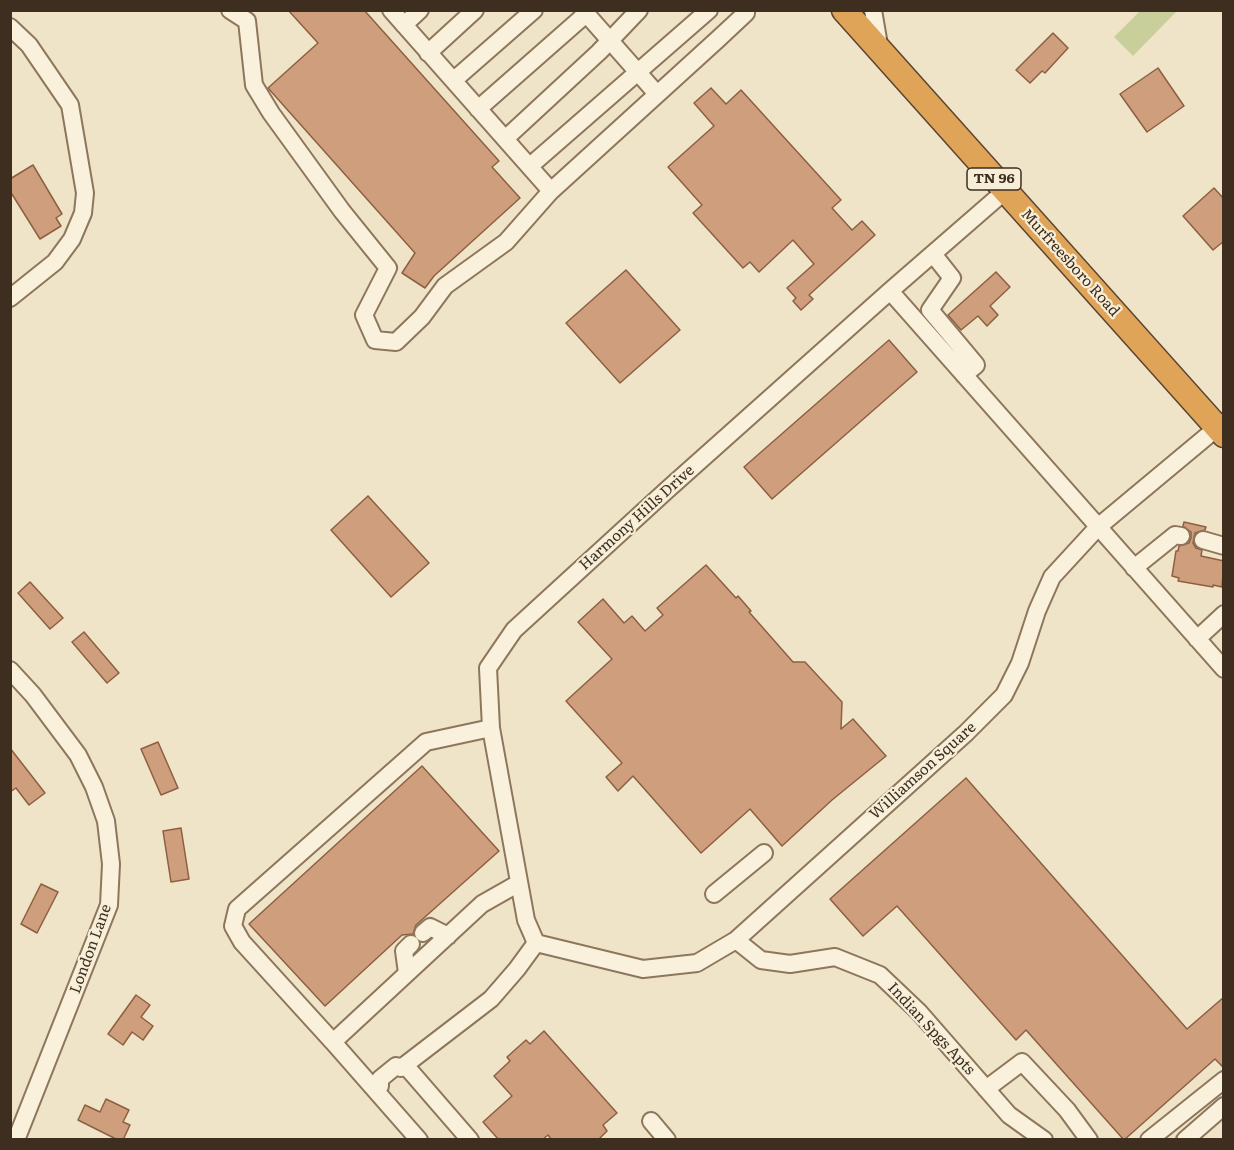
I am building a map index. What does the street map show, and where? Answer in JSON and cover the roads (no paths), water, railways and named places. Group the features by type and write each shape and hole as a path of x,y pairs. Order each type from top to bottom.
{"highway":[{"name":"Murfreesboro Road","path":"844,10 1221,428"}],"street":[{"path":"230,10 247,21 255,84 271,113 342,211 388,268 364,315 375,340 396,342 422,316 445,286 506,242 551,191 746,13 745,10"},
{"path":"391,10 551,191"},
{"path":"404,25 420,10"},
{"path":"428,53 475,10"},
{"path":"454,80 534,10"},
{"path":"505,139 599,52 639,10"},
{"path":"530,166 709,10"},
{"path":"873,10 880,52"},
{"path":"478,109 584,12 657,94"},
{"path":"10,27 29,45 70,105 85,193 83,213 72,238 55,262 10,298"},
{"name":"Harmony Hills Drive","path":"536,943 526,920 491,728 489,668 514,630 667,490 1005,191"},
{"path":"916,321 930,310 952,278 933,254"},
{"path":"890,291 1224,669"},
{"path":"930,310 976,365 964,375"},
{"name":"Williamson Square","path":"536,943 643,969 697,963 736,940 966,733 1004,695 1020,663 1037,611 1052,577 1098,527 1221,428"},
{"path":"1134,568 1175,535 1181,536"},
{"path":"1203,540 1224,546"},
{"path":"1197,639 1224,614"},
{"name":"London Lane","path":"10,670 33,695 78,755 94,787 106,821 111,864 109,904 19,1139"},
{"path":"419,1140 378,1088 242,942 233,926 237,909 426,742 491,728"},
{"path":"714,894 764,853"},
{"path":"333,1042 482,904 519,883"},
{"path":"407,974 404,951 430,927 448,936"},
{"name":"Indian Spgs Apts","path":"736,940 762,960 790,964 835,957 880,975 919,1012 1009,1115 1044,1140"},
{"path":"378,1088 385,1087 402,1073 403,1066 491,999 536,943"},
{"path":"986,1089 1022,1062 1066,1110 1089,1140"},
{"path":"403,1066 470,1140"},
{"path":"1149,1140 1224,1080"},
{"path":"1185,1140 1224,1106"},
{"path":"651,1121 667,1140"}]}
